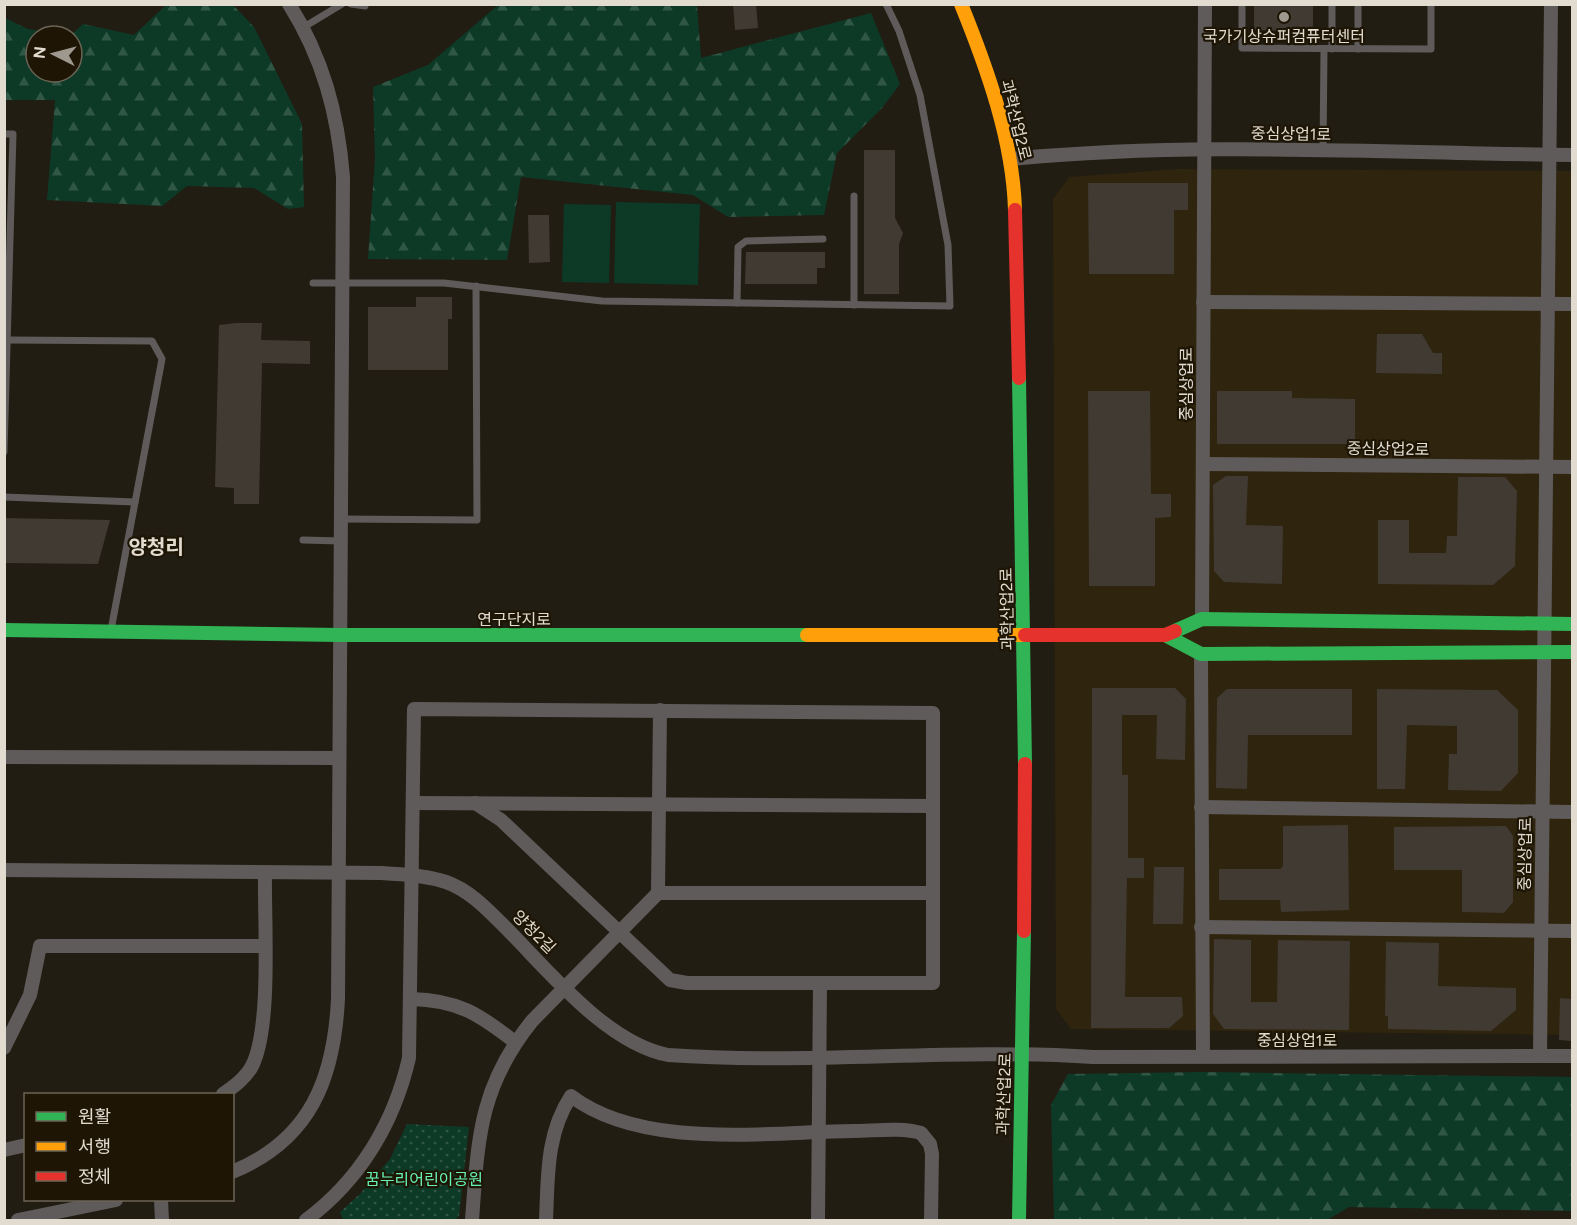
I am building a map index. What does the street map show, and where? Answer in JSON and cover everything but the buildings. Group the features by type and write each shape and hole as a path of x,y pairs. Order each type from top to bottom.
{"street":[{"path":"234,1171 268,1154 307,1116 319,1095 336,1037 343,177 340,136 321,64 304,27 289,4"},
{"name":"과학산업2로","path":"961,4 990,82 1010,159 1016,206 1024,635 1019,1221"},
{"name":"중심상업로","path":"1202,619 1205,4"},
{"name":"중심상업로","path":"1540,1056 1551,4"},
{"name":"중심상업1로","path":"1010,159 1203,149 1572,155"},
{"path":"1203,302 1572,304"},
{"name":"중심상업2로","path":"1203,464 1572,467"},
{"path":"1024,635 1165,635 1202,619 1572,624"},
{"name":"연구단지로","path":"4,630 339,635 1024,635"},
{"path":"1165,635 1202,654 1572,652"},
{"path":"1202,654 1203,1056"},
{"path":"307,1220 356,1172 375,1146 392,1112 409,1058 414,709 933,712 933,983 687,984 670,980 501,820 475,803"},
{"path":"472,1221 480,1128 488,1096 515,1042 658,893 660,710"},
{"path":"4,757 339,758"},
{"path":"413,803 933,806"},
{"path":"1201,807 1572,812"},
{"name":"양청2길","path":"4,870 412,875 448,882 470,895 602,1022 627,1041 650,1052 696,1057 820,1057 1022,1052"},
{"path":"225,1093 252,1067 260,1042 265,873"},
{"path":"658,893 933,893"},
{"path":"1201,927 1572,932"},
{"path":"4,1048 30,995 40,946 264,946"},
{"path":"818,1221 820,983"},
{"path":"411,999 433,1000 467,1009 515,1042"},
{"name":"중심상업1로","path":"1022,1052 1093,1057 1572,1056"},
{"path":"546,1221 552,1135 559,1114 571,1096 585,1107 612,1121 658,1131 702,1134 914,1131 927,1136 932,1154 931,1221"},
{"path":"4,1150 24,1146"},
{"path":"18,1221 111,1201"},
{"path":"161,1201 162,1221"}],"lane":[{"path":"304,27 342,4"},
{"path":"351,4 365,6"},
{"path":"313,283 476,286 583,300 950,306 948,246 920,95 899,31 886,4"},
{"path":"1242,4 1242,48 1328,50 1431,49 1431,4"},
{"path":"1323,151 1332,4"},
{"path":"1358,4 1358,49"},
{"path":"4,134 13,134 9,340 4,452"},
{"path":"854,196 854,305"},
{"path":"737,303 738,247 746,241 823,239"},
{"path":"340,519 477,520 476,286"},
{"path":"9,340 152,341 162,359 110,633"},
{"path":"4,497 135,502"},
{"path":"303,540 340,541"}],"shaded area":[{"path":"1178,169 1572,171 1572,1035 1071,1029 1056,1009 1053,199 1069,177"}],"green space":[{"path":"166,5 233,5 254,27 302,124 304,207 288,209 254,188 187,186 162,206 47,200 55,100 5,100 5,18 24,27 24,84 84,84 84,24 134,35"},
{"path":"498,5 697,5 701,58 871,13 900,84 882,108 837,153 824,215 728,217 693,195 521,177 507,260 368,259 375,159 373,87 428,65"},
{"path":"616,202 700,204 698,285 614,283"},
{"path":"564,204 611,205 609,283 562,282"},
{"path":"1204,1072 1572,1077 1572,1211 1349,1207 1327,1220 1054,1220 1051,1105 1068,1074"},
{"name":"꿈누리어린이공원","path":"407,1124 469,1127 459,1216 455,1220 343,1220 340,1212 360,1194 390,1159"}],"traffic: fast":[{"path":"1019,378 1025,764"},
{"path":"1175,631 1202,619 1572,624"},
{"path":"4,630 339,635 807,635"},
{"path":"1165,635 1201,654 1572,652"},
{"path":"1019,1220 1024,931"}],"traffic: slow":[{"path":"961,4 989,79 1004,131 1015,210"},
{"path":"807,635 1025,635"}],"traffic: jam":[{"path":"1015,210 1019,378"},
{"path":"1025,635 1165,635 1175,631"},
{"path":"1024,931 1025,764"}],"place":[{"name":"국가기상슈퍼컴퓨터센터","path":"1284,17"}],"district":[{"name":"양청리","path":"156,547"}]}
